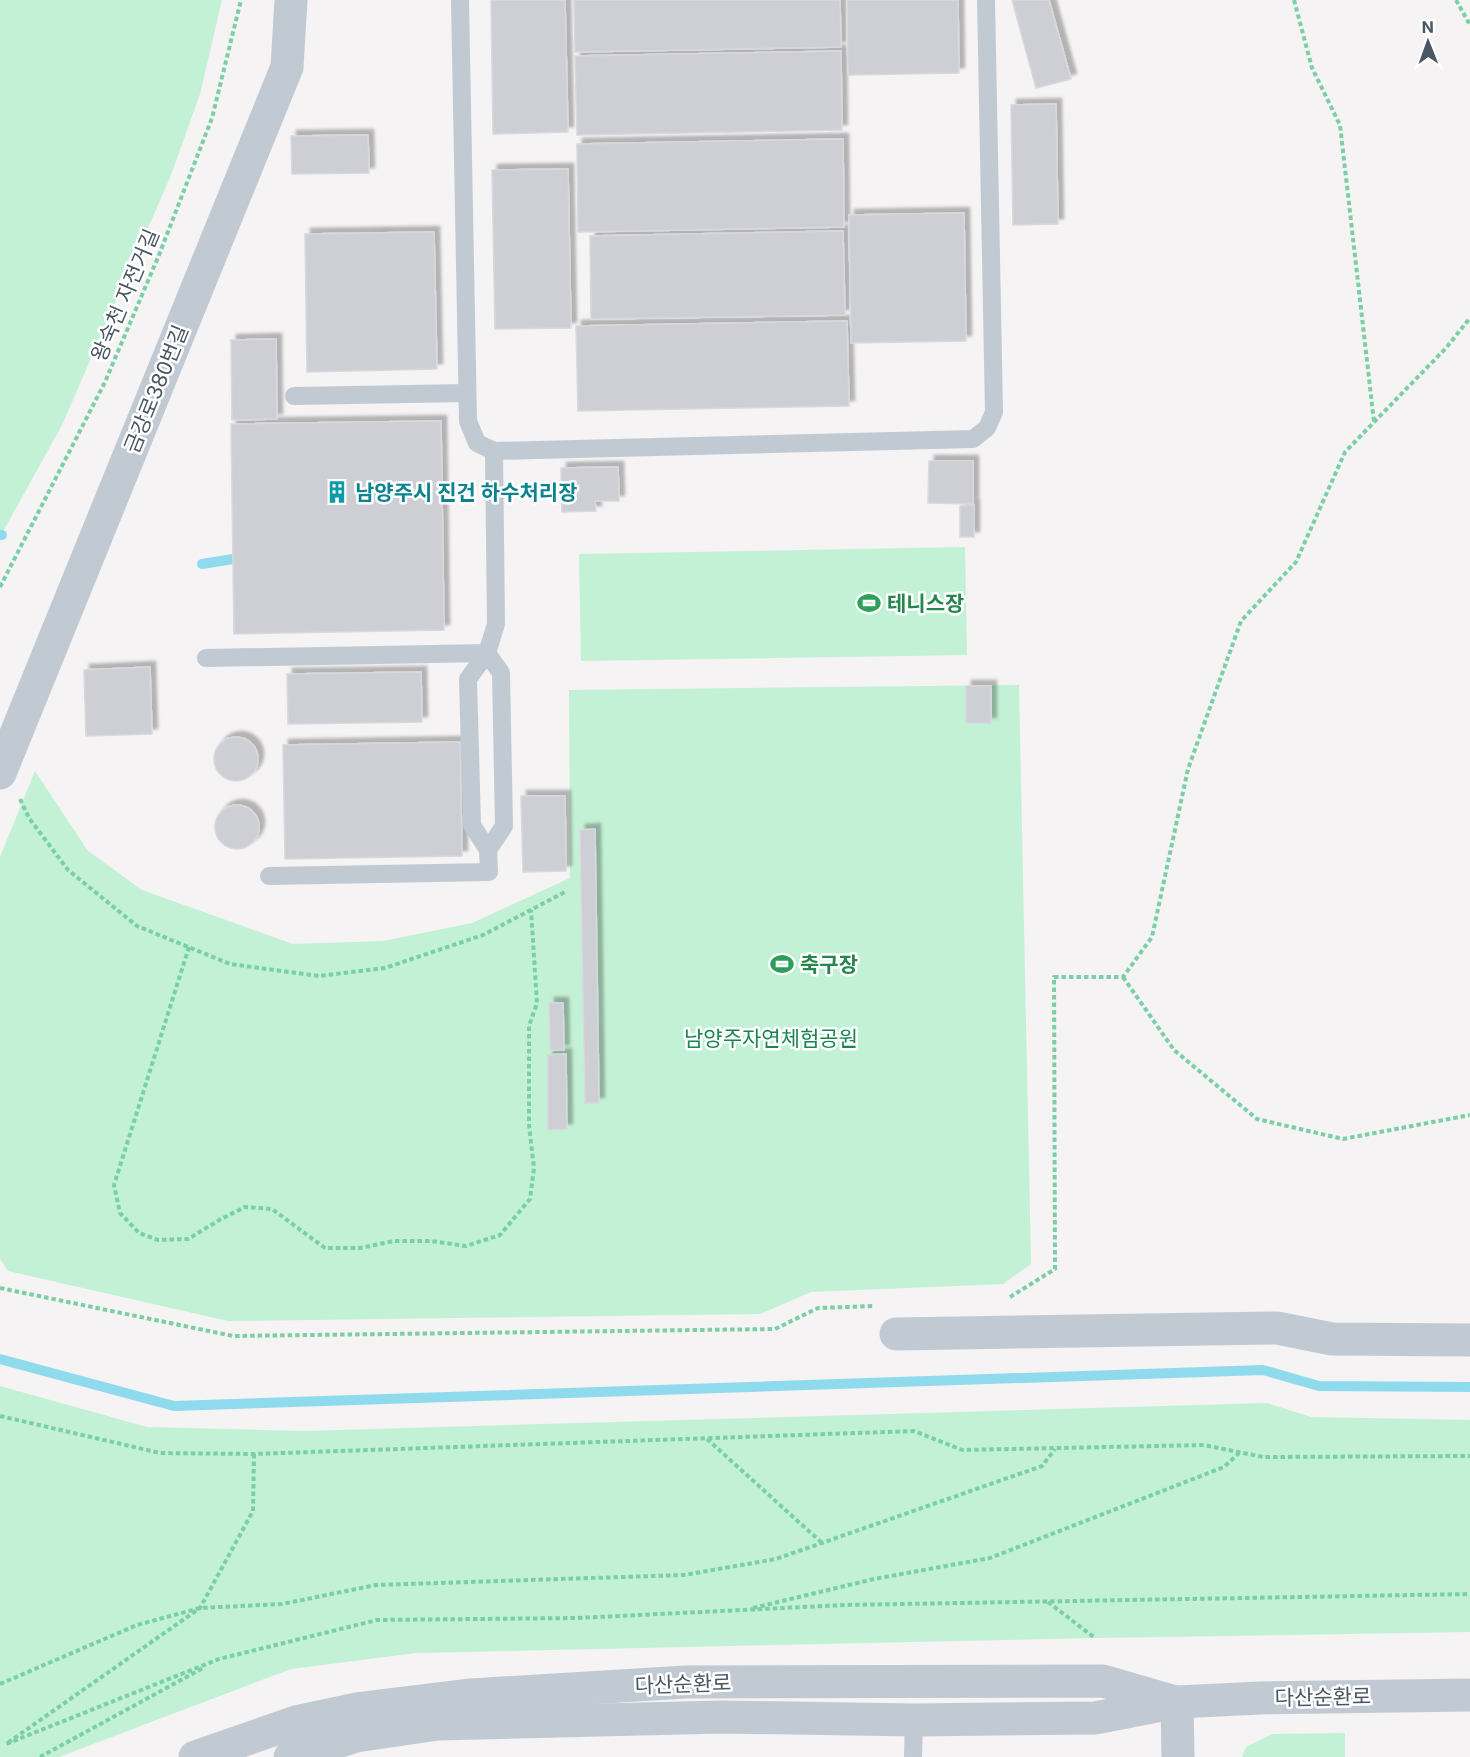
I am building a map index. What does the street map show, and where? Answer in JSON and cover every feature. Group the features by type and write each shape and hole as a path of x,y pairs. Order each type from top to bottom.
{"street":[{"name":"금강로380번길","path":"2,768 287,67 291,0"},
{"path":"896,1335 1277,1328 1332,1339 1470,1340"},
{"name":"다산순환로","path":"195,1757 296,1722 357,1708 471,1695 686,1682 1103,1681 1177,1702"},
{"name":"다산순환로","path":"290,1757 356,1736 438,1724 723,1717 914,1720 1095,1718 1177,1702 1260,1698 1470,1695"},
{"path":"1177,1702 1178,1757"}],"lane":[{"path":"460,0 468,421 477,443 494,451 974,439 987,428 994,411 986,0"},
{"path":"294,396 467,393"},
{"path":"269,876 489,872 488,850 472,825 468,679 487,653 496,624 494,451"},
{"path":"206,658 487,653"},
{"path":"487,653 501,672 504,826 488,850"},
{"path":"913,1757 914,1720"}],"path":[{"name":"왕숙천 자전거길","path":"0,587 105,382 159,255 212,117 242,0"},
{"path":"1294,0 1312,68 1340,125 1374,423"},
{"path":"1456,0 1470,25"},
{"path":"1123,977 1152,937 1188,769 1241,621 1296,562 1345,452 1446,348 1470,318"},
{"path":"2,768 30,818 68,870 136,926 230,964 319,976 385,968 483,935 565,892"},
{"path":"189,947 114,1185 120,1213 139,1233 158,1240 188,1239 245,1207 272,1209 325,1248 360,1248 394,1241 431,1241 466,1246 500,1235 530,1199 534,1168 529,1125 529,1026 537,1004 531,910"},
{"path":"1004,1301 1055,1269 1054,977 1123,977"},
{"path":"1123,977 1174,1050 1257,1119 1343,1139 1470,1115"},
{"path":"0,1288 233,1336 775,1329 818,1308 876,1306"},
{"path":"0,1416 160,1453 254,1454 914,1431 962,1450 1204,1445 1263,1457 1470,1456"},
{"path":"706,1439 822,1544"},
{"path":"0,1684 137,1625 200,1608 282,1604 376,1585 684,1575 776,1559 1042,1466 1055,1448"},
{"path":"743,1610 874,1579 990,1558 1224,1467 1239,1452"},
{"path":"254,1454 253,1511 200,1608 6,1744 219,1659 376,1620 577,1617 845,1605 1470,1594"},
{"path":"1048,1602 1095,1638"},
{"path":"40,1757 219,1659"}],"green space":[{"path":"0,0 222,0 200,94 171,175 62,425 0,537"},
{"path":"965,547 967,655 581,661 579,554"},
{"name":"남양주자연체험공원","path":"1019,685 1031,1264 1003,1284 811,1292 760,1314 228,1321 8,1271 0,1259 0,857 35,771 88,851 142,890 293,944 383,941 472,923 570,878 569,690"},
{"path":"0,1386 147,1427 305,1431 1267,1403 1311,1417 1470,1420 1470,1632 416,1653 291,1669 59,1757 0,1757"},
{"path":"1345,1733 1345,1757 1242,1757 1246,1747 1272,1734"}],"building":[{"path":"491,0 565,0 568,132 493,134"},
{"path":"574,0 840,0 841,47 575,52"},
{"path":"847,0 958,0 959,73 848,75"},
{"path":"1012,0 1049,0 1071,79 1036,88"},
{"path":"841,51 842,130 577,135 575,56"},
{"path":"1056,104 1058,224 1013,225 1011,105"},
{"path":"368,135 369,173 292,174 291,136"},
{"path":"843,139 844,227 578,232 577,144"},
{"path":"568,169 571,328 495,329 492,170"},
{"path":"964,213 966,341 851,343 849,215"},
{"path":"843,231 845,315 591,319 590,236"},
{"path":"434,232 437,369 307,372 305,234"},
{"path":"847,321 849,406 578,411 576,326"},
{"path":"276,339 277,419 232,420 231,340"},
{"name":"남양주시 진건 하수처리장","path":"441,421 444,630 234,634 231,424"},
{"path":"929,461 973,461 973,504 928,503"},
{"path":"618,467 619,501 595,501 596,511 562,512 561,468"},
{"path":"974,505 974,537 960,537 960,506"},
{"path":"150,667 152,734 86,736 84,670"},
{"path":"421,672 422,722 288,724 287,674"},
{"path":"966,686 991,686 991,723 966,723"},
{"path":"236,737 245,738 252,743 257,750 257,768 252,775 245,780 236,781 227,780 220,775 215,768 214,759 215,750 220,743 227,738"},
{"path":"460,742 462,856 285,859 283,745"},
{"path":"521,796 565,796 566,871 523,872"},
{"path":"237,805 246,806 253,811 258,818 258,836 253,843 246,848 237,849 228,848 221,843 216,836 215,827 216,818 221,811 228,806"},
{"path":"595,829 599,1103 585,1103 580,830"},
{"path":"549,1003 563,1003 564,1050 550,1050"},
{"path":"566,1054 567,1129 548,1130 548,1055"}],"waterway":[{"path":"202,564 233,559"},
{"path":"0,1359 174,1406 1263,1370 1319,1386 1470,1387"}],"place":[{"name":"남양주시 진건 하수처리장","path":"337,492"},
{"name":"테니스장","path":"869,603"},
{"name":"축구장","path":"782,964"}]}
